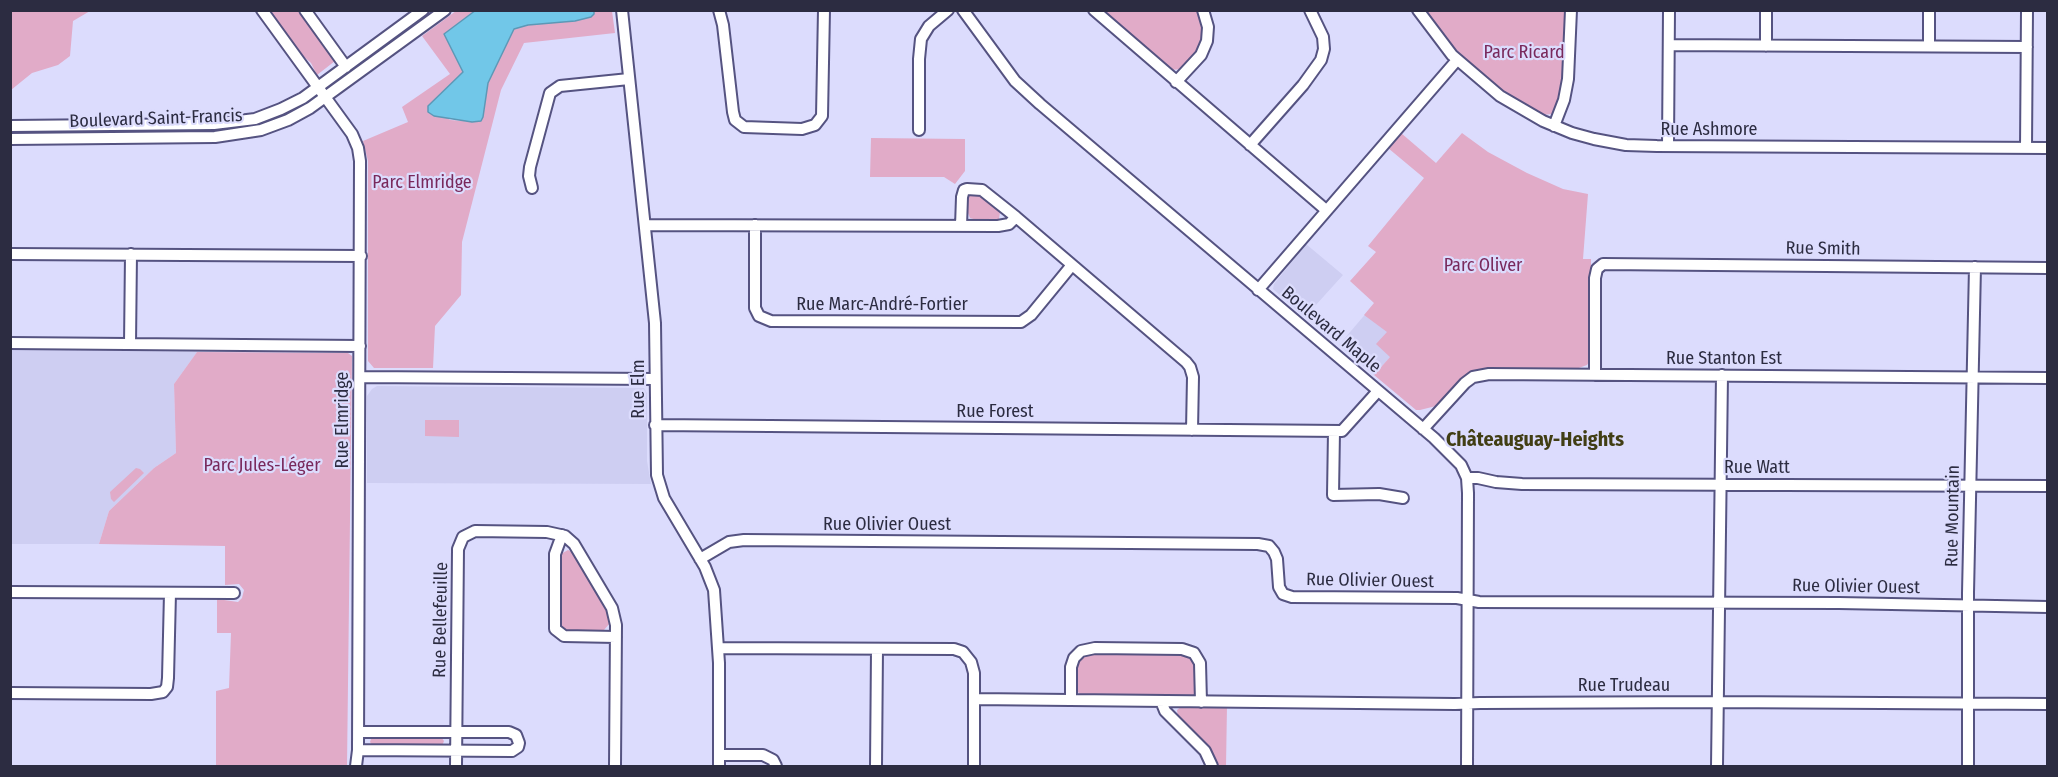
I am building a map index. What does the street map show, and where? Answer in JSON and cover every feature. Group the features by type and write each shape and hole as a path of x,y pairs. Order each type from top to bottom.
{"street":[{"name":"Rue Elmridge","path":"262,10 352,134 360,154 358,750 356,766"},
{"path":"305,10 345,67"},
{"name":"Boulevard Saint-Francis","path":"10,126 231,123 274,113 318,87 423,10"},
{"name":"Boulevard Saint-Francis","path":"10,138 233,135 253,132 279,124 303,112 445,10"},
{"name":"Rue Elm","path":"622,10 655,323 656,467 661,490 710,578 714,590 718,648 719,766"},
{"path":"718,10 723,25 732,112 735,120 744,127 802,129 815,126 822,116 824,10"},
{"path":"919,130 921,39 929,26 948,10"},
{"name":"Boulevard Maple","path":"963,10 1011,75 1026,91 1424,429 1453,455 1467,478"},
{"path":"1094,10 1326,210"},
{"path":"1176,82 1200,55 1207,42 1208,27 1203,10"},
{"path":"1250,145 1303,85 1321,60 1324,49 1323,38 1310,10"},
{"name":"Rue Ashmore","path":"1418,10 1433,33 1457,60 1500,96 1534,117 1554,126 1606,141 1626,145 1668,146 2048,148"},
{"path":"1554,126 1564,100 1568,79 1571,10"},
{"path":"1668,146 1669,10"},
{"path":"1766,10 1766,46"},
{"path":"1929,10 1929,46"},
{"path":"2026,148 2027,10"},
{"path":"1670,45 2027,47"},
{"path":"1258,290 1457,60"},
{"path":"532,188 529,176 530,167 550,93 560,86 629,79"},
{"path":"961,226 964,190 982,190 1190,367 1193,378 1192,430"},
{"path":"645,225 1004,226 1016,217"},
{"name":"Rue Marc-André-Fortier","path":"755,225 755,308 763,319 771,321 1021,322 1031,315 1072,265"},
{"path":"10,254 360,256"},
{"path":"130,344 131,254"},
{"name":"Rue Smith","path":"1596,375 1595,278 1599,266 1624,264 2048,268"},
{"name":"Rue Mountain","path":"1968,766 1968,606 1975,267"},
{"path":"10,343 360,346"},
{"name":"Rue Stanton Est","path":"1424,429 1456,391 1473,377 1496,374 2048,378"},
{"path":"1717,766 1717,603 1722,375"},
{"path":"360,377 655,379"},
{"path":"1378,391 1347,428 1334,431 1333,495 1382,495 1403,498"},
{"name":"Rue Forest","path":"655,425 1334,431"},
{"path":"1467,478 1467,766"},
{"name":"Rue Watt","path":"1467,478 1522,484 2048,486"},
{"name":"Rue Bellefeuille","path":"456,766 458,549 460,540 466,534 475,531 547,532 562,535"},
{"path":"615,766 616,637 615,618 612,608 574,544 562,535 555,554 555,629 564,636 616,637"},
{"name":"Rue Olivier Ouest","path":"700,560 729,542 744,540 1258,544 1269,546 1274,552 1279,587 1283,594 1288,596 2048,607"},
{"path":"10,592 234,593"},
{"path":"10,693 151,693 165,690 168,678 170,593"},
{"path":"718,648 954,649 963,652 969,658 974,673 974,766"},
{"path":"1071,699 1071,667 1074,658 1081,651 1095,648 1182,649 1191,651 1199,660 1202,702"},
{"path":"876,766 877,649"},
{"name":"Rue Trudeau","path":"974,699 1467,704 1968,702 2048,704"},
{"path":"1161,701 1164,711 1198,743 1212,766"},
{"path":"358,732 513,733 519,743 518,747 512,751 358,750"},
{"path":"719,754 764,755 773,760 776,766"}],"shaded area":[{"path":"476,10 594,10 594,14 575,21 528,25 514,29 488,83 481,121 472,122 434,116 428,112 428,106 463,72 444,34"},
{"path":"1306,244 1343,275 1305,317 1273,289 1274,284"},
{"path":"1374,304 1410,335 1374,375 1339,345"},
{"path":"11,349 197,352 174,384 176,453 154,468 109,511 99,544 11,544"},
{"path":"377,386 644,388 647,393 647,461 651,484 367,483 367,396"}],"green space":[{"path":"14,10 90,11 73,21 70,56 58,65 32,73 11,90 10,13"},
{"path":"269,11 298,11 335,61 317,75 311,63 302,55"},
{"name":"Parc Elmridge","path":"456,11 476,11 444,34 463,72 428,106 450,120 477,122 483,117 488,83 514,29 528,25 575,21 591,17 594,11 612,11 615,33 524,43 501,90 462,242 461,295 435,326 433,368 374,368 368,361 368,161 363,141 408,122 402,107 450,74 422,36"},
{"path":"1101,11 1199,11 1205,32 1198,52 1182,69 1171,70"},
{"name":"Parc Ricard","path":"1424,11 1567,11 1567,51 1559,102 1553,114 1541,115 1514,99 1475,69 1446,39"},
{"name":"Parc Oliver","path":"1401,133 1436,163 1462,133 1488,152 1527,173 1563,189 1588,194 1583,259 1591,259 1591,359 1587,365 1576,369 1480,370 1462,379 1436,406 1420,410 1416,410 1374,375 1390,357 1376,344 1387,332 1364,315 1374,303 1350,281 1376,252 1368,246 1424,178 1388,148"},
{"path":"871,138 965,139 965,171 955,184 944,177 870,177"},
{"path":"972,194 983,197 1000,212 999,219 970,218 967,201"},
{"name":"Parc Jules-Léger","path":"197,352 348,353 352,356 347,766 216,766 216,691 229,688 231,633 217,633 217,599 238,602 244,590 239,584 225,585 225,546 99,544 109,511 154,468 176,453 174,384"},
{"path":"425,420 459,420 459,437 425,436"},
{"path":"136,468 144,473 114,502 110,492"},
{"path":"568,550 576,558 607,610 610,623 604,630 560,629 560,557"},
{"path":"1092,652 1188,655 1195,663 1196,694 1193,696 1080,694 1075,685 1077,661 1081,656"},
{"path":"1182,706 1227,706 1226,766 1216,766 1178,718 1177,710"},
{"path":"372,736 441,737 444,741 442,746 373,746 370,742"}],"district":[{"name":"Châteauguay-Heights","path":"1535,440"}]}
